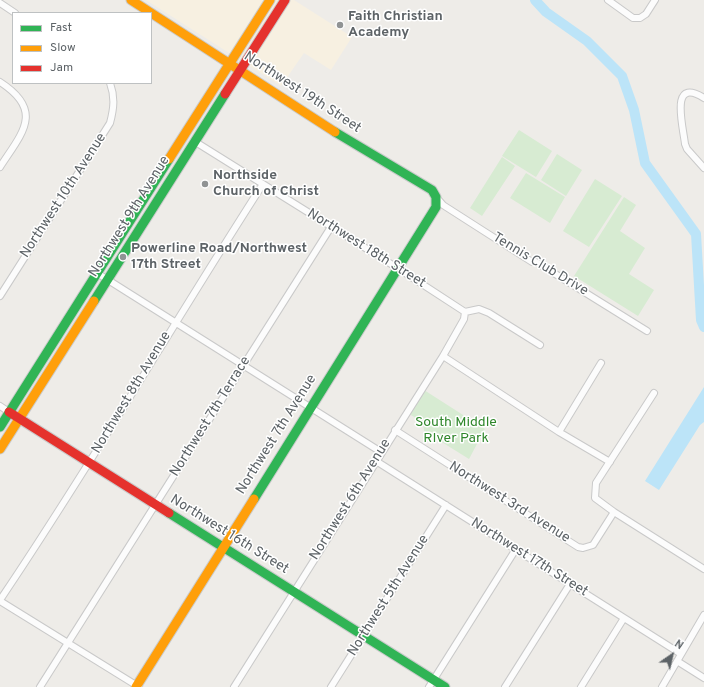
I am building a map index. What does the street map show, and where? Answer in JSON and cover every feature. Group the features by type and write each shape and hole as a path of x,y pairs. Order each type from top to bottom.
{"street":[{"name":"Northwest 19th Street","path":"131,0 150,12"},
{"name":"Northwest 9th Avenue","path":"0,427 270,0"},
{"name":"Northwest 9th Avenue","path":"0,449 108,280 194,141 285,0"},
{"path":"608,0 633,18 640,18 646,14 655,0"},
{"path":"0,3 14,12"},
{"name":"Northwest 19th Street","path":"152,14 316,121 432,190 436,197"},
{"path":"0,82 14,91 25,106 26,125 1,164"},
{"name":"Northwest 10th Avenue","path":"0,296 110,123 114,108 114,92 110,84"},
{"path":"704,98 692,92 686,92 682,96 680,103 687,150 704,168"},
{"name":"Northwest 18th Street","path":"194,141 465,312"},
{"name":"Northwest 8th Avenue","path":"0,600 89,464 174,323 263,184"},
{"name":"Northwest 7th Avenue","path":"137,687 399,269 436,207 436,197"},
{"name":"Tennis Club Drive","path":"436,197 443,205 532,262 536,262 647,331"},
{"name":"Northwest 7th Terrace","path":"40,687 156,506 331,227"},
{"path":"97,273 174,323 381,452"},
{"path":"465,312 479,309 489,313 540,345"},
{"name":"Northwest 6th Avenue","path":"234,687 443,356 464,319 465,312"},
{"path":"443,356 559,432 610,462"},
{"path":"559,432 601,363"},
{"path":"654,393 596,483 595,498 614,512 704,569"},
{"name":"Northwest 16th Street","path":"0,406 89,464 363,636 432,684 445,687"},
{"name":"Northwest 3rd Avenue","path":"396,430 558,534 583,548 593,545 614,512"},
{"name":"Northwest 17th Street","path":"376,461 681,654"},
{"name":"Northwest 5th Avenue","path":"331,687 446,505"},
{"path":"432,684 516,550"},
{"path":"505,687 570,584"},
{"path":"0,600 137,687"},
{"path":"662,687 704,615"},
{"path":"581,687 624,618"},
{"path":"677,661 704,678"}],"shaded area":[{"path":"146,0 294,0 352,37 331,70 304,53 281,86"}],"green space":[{"path":"519,130 552,151 536,177 502,156"},
{"path":"557,154 582,170 566,196 541,180"},
{"path":"502,157 515,166 482,216 470,208"},
{"path":"526,173 565,197 550,223 510,198"},
{"path":"595,179 622,196 589,247 563,231"},
{"path":"624,197 636,205 620,231 645,248 629,274 654,290 638,316 574,276"},
{"name":"South Middle RIver Park","path":"424,390 485,429 469,459 424,431 423,422 409,414"}],"water":[{"path":"704,387 704,422 700,425 659,490 645,481"}],"waterway":[{"path":"535,0 546,12 587,41 622,76 634,110 645,163 696,234 701,320 704,327"}],"traffic: fast":[{"path":"94,301 225,94"},
{"path":"254,499 436,207 436,197 432,190 335,132"},
{"path":"0,427 169,159"},
{"path":"169,513 445,687"}],"traffic: slow":[{"path":"131,0 150,12"},
{"path":"169,159 270,0"},
{"path":"152,14 335,132"},
{"path":"0,449 94,301"},
{"path":"136,687 254,499"}],"traffic: jam":[{"path":"225,94 285,0"},
{"path":"9,412 169,513"}],"place":[{"name":"Faith Christian Academy","path":"340,25"},
{"name":"Northside Church of Christ","path":"205,184"},
{"name":"Powerline Road/Northwest 17th Street","path":"123,257"}]}
